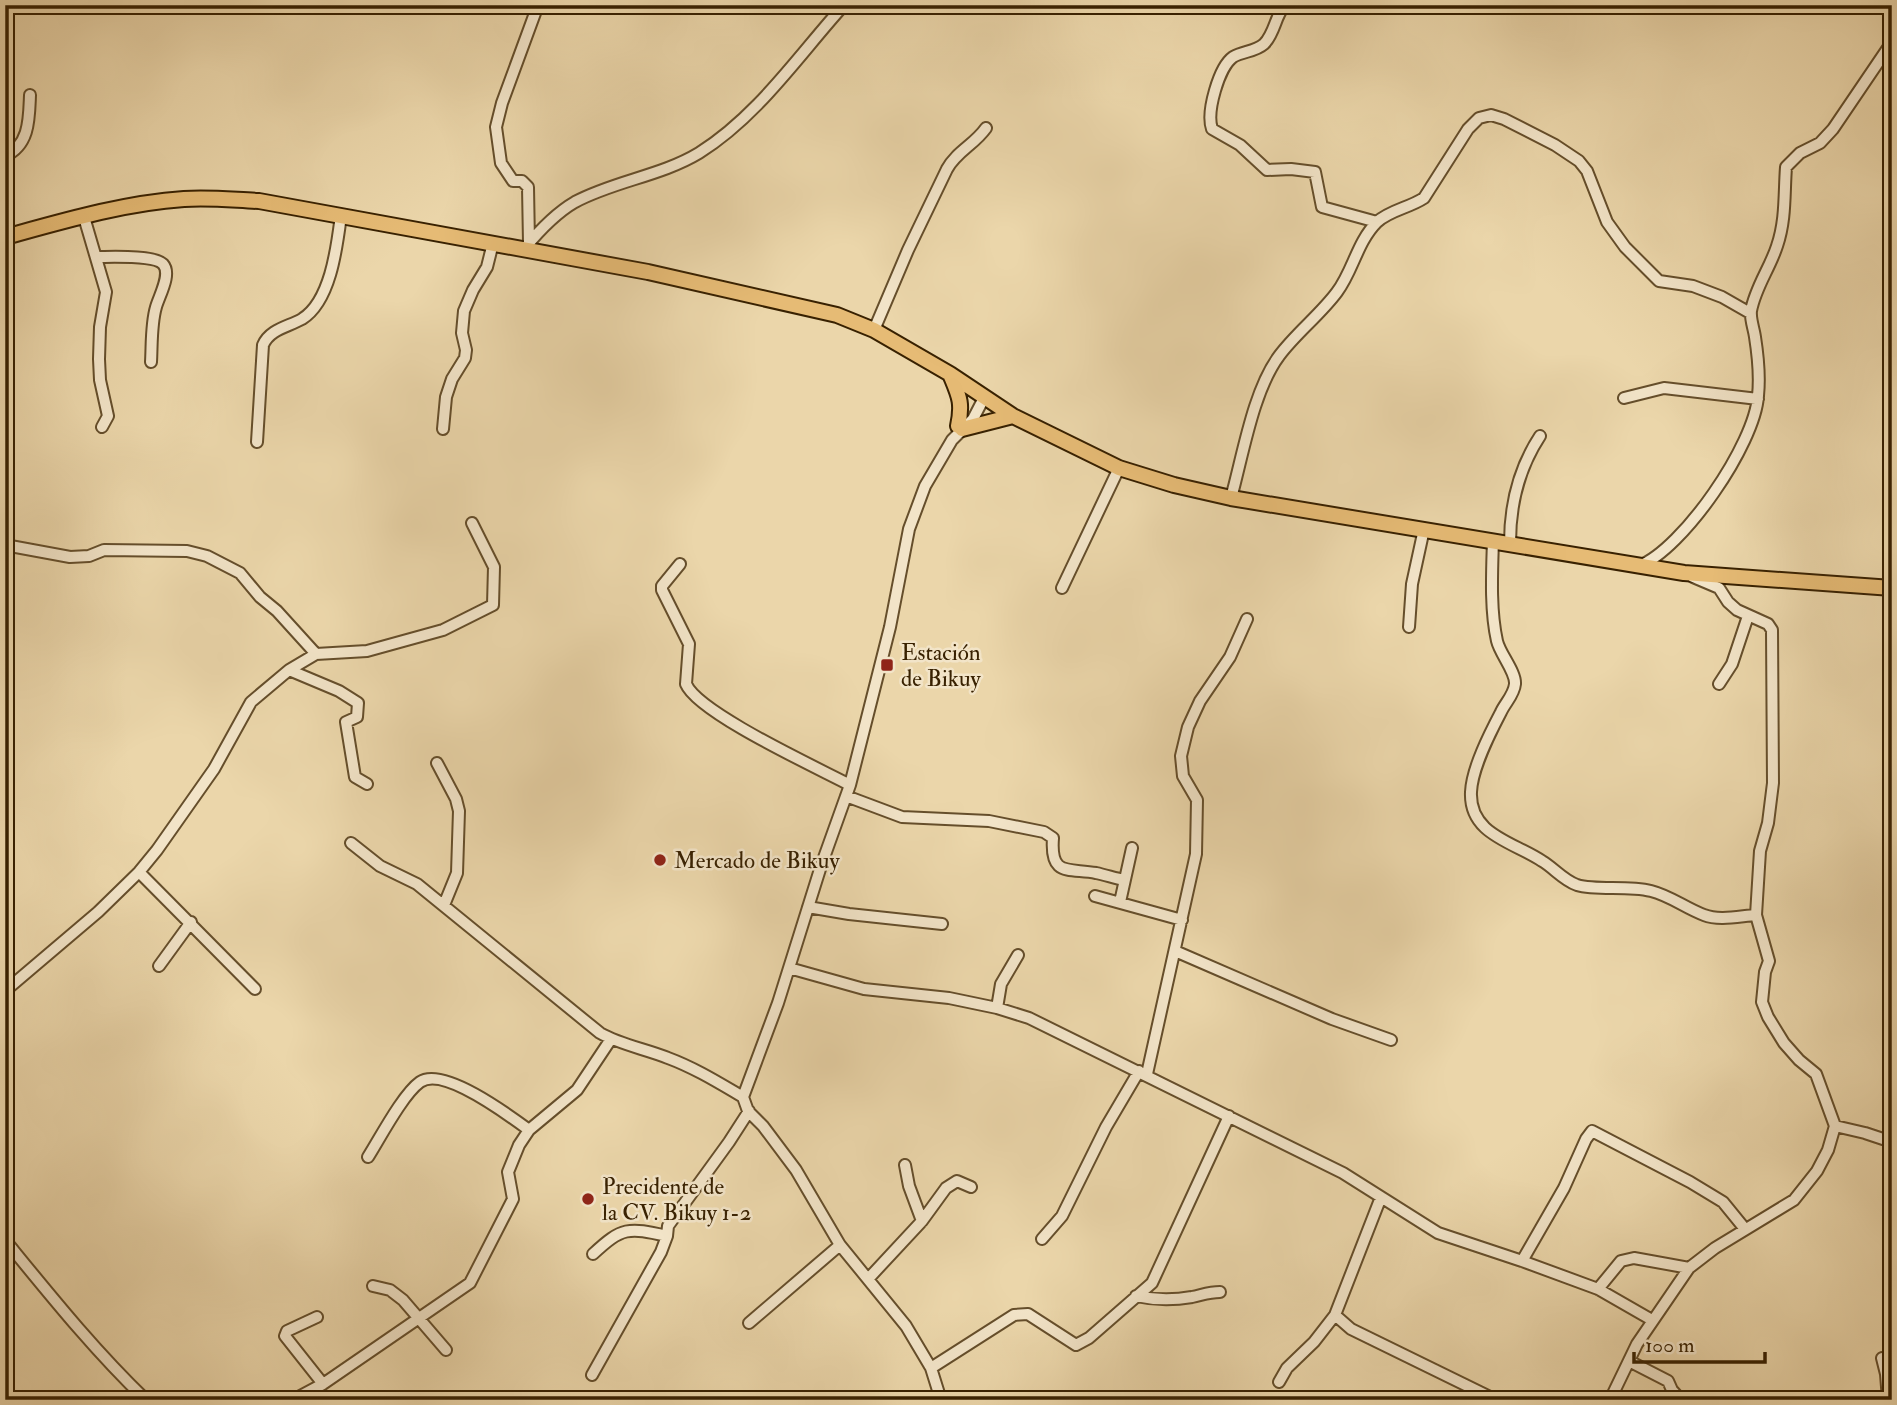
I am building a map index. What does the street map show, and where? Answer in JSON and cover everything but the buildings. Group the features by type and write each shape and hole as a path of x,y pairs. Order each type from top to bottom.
{"main road":[{"path":"5,237 152,203 203,198 259,201 493,243 527,246 823,312 874,330 950,374 1013,416 1119,468 1174,485 1231,498 1684,573 1892,588"},
{"path":"950,374 961,396 959,429 1013,416"}],"street":[{"path":"527,246 528,187 522,181 513,181 501,163 496,127 502,103 538,5"},
{"path":"527,246 573,203 698,154 735,126 766,95 844,5"},
{"path":"1285,5 1262,46 1231,58 1225,66 1210,114 1212,129 1240,145 1267,170 1315,172 1322,207 1377,222"},
{"path":"1639,566 1662,553 1695,518 1732,466 1745,442 1758,399 1755,335 1750,313 1777,247 1784,216 1787,164 1800,153 1820,143 1833,129 1892,43"},
{"path":"5,156 26,136 30,95"},
{"path":"1231,498 1264,380 1279,356 1339,290 1362,241 1377,222 1390,213 1424,198 1468,129 1479,118 1491,115 1522,128 1579,161 1587,171 1607,222 1625,247 1659,281 1693,286 1722,297 1750,313"},
{"path":"874,330 947,169 960,151 976,142 986,128"},
{"path":"257,442 263,345 267,336 304,318 312,311 334,265 341,215"},
{"path":"84,217 107,292 100,327 100,380 108,416 102,427"},
{"path":"443,429 446,397 452,379 465,358 462,333 464,311 487,267 493,243"},
{"path":"98,257 152,259 162,263 166,269 155,310 151,362"},
{"path":"1624,398 1664,388 1758,399"},
{"path":"743,1097 778,1003 848,791 879,673 909,528 925,486 959,429 977,413 982,394"},
{"path":"1510,543 1514,495 1530,451 1540,436"},
{"path":"1062,588 1119,468"},
{"path":"5,991 98,912 139,872 214,769 251,702 289,670 316,654 367,651 443,630 493,605 494,567 471,523"},
{"path":"1409,627 1412,584 1424,529"},
{"path":"1493,540 1492,582 1497,641 1505,662 1515,677 1515,687 1478,764 1471,792 1475,813 1481,824 1495,836 1542,860 1565,879 1578,885 1637,887 1673,898 1706,916 1756,915"},
{"path":"5,545 70,557 89,556 104,550 187,551 207,556 240,573 316,654"},
{"path":"680,564 662,586 662,590 689,644 686,684 688,689 711,710 848,791 902,817 989,821 1044,832 1053,838 1052,853 1056,864 1066,871 1095,873 1124,880"},
{"path":"1610,1400 1652,1320 1689,1268 1745,1229 1781,1210 1803,1192 1828,1150 1835,1126 1816,1074 1798,1060 1784,1043 1762,1002 1769,961 1756,915 1760,851 1768,823 1773,783 1772,630 1768,624 1748,616 1728,602 1719,588 1684,573"},
{"path":"1719,684 1732,664 1748,616"},
{"path":"1042,1239 1062,1216 1106,1127 1143,1072 1175,951 1196,854 1197,800 1184,776 1181,756 1188,727 1200,701 1230,657 1247,620"},
{"path":"289,670 339,691 358,703 356,717 346,722 355,777 366,784"},
{"path":"437,762 456,799 459,811 457,873 444,905"},
{"path":"351,844 380,866 416,884 444,905 586,1023 611,1039 669,1058 704,1074 743,1097 749,1111 796,1170 840,1245 906,1326 931,1368 941,1400"},
{"path":"1120,902 1132,848"},
{"path":"139,872 255,989"},
{"path":"1094,896 1182,920"},
{"path":"808,907 942,924"},
{"path":"159,966 191,922"},
{"path":"1175,951 1332,1019 1391,1040"},
{"path":"997,1008 1001,984 1018,956"},
{"path":"789,968 864,989 949,998 1029,1018 1343,1173 1437,1233 1598,1289 1652,1320"},
{"path":"293,1400 323,1384 391,1336 420,1320 470,1283 513,1199 508,1172 519,1145 530,1130 576,1090 611,1039"},
{"path":"368,1157 415,1087 430,1078 444,1080 476,1095 530,1130"},
{"path":"592,1375 638,1294 667,1236 668,1226 730,1142 749,1111"},
{"path":"931,1368 1014,1315 1028,1314 1050,1330 1071,1339 1076,1345 1089,1338 1152,1283 1229,1116"},
{"path":"1835,1126 1865,1132 1892,1142"},
{"path":"1522,1261 1564,1188 1592,1131 1723,1202 1745,1229"},
{"path":"905,1165 909,1186 922,1221"},
{"path":"869,1278 922,1221 952,1182 962,1182 971,1187"},
{"path":"1279,1382 1287,1368 1314,1342 1335,1315 1381,1197"},
{"path":"593,1254 621,1232 645,1231 667,1236"},
{"path":"5,1240 112,1368 146,1400"},
{"path":"749,1323 840,1245"},
{"path":"1598,1289 1621,1261 1634,1258 1689,1268"},
{"path":"1152,1283 1157,1298"},
{"path":"373,1286 390,1290 446,1350"},
{"path":"1136,1296 1157,1298 1220,1292"},
{"path":"1335,1315 1351,1329 1494,1399"},
{"path":"317,1317 288,1331 285,1336 323,1384"},
{"path":"1882,1358 1888,1400"},
{"path":"1629,1362 1668,1381 1681,1400"}],"place":[{"name":"Estación de Bikuy","path":"887,665"},
{"name":"Mercado de Bikuy","path":"660,860"},
{"name":"Precidente de la CV. Bikuy 1-2","path":"588,1199"}]}
